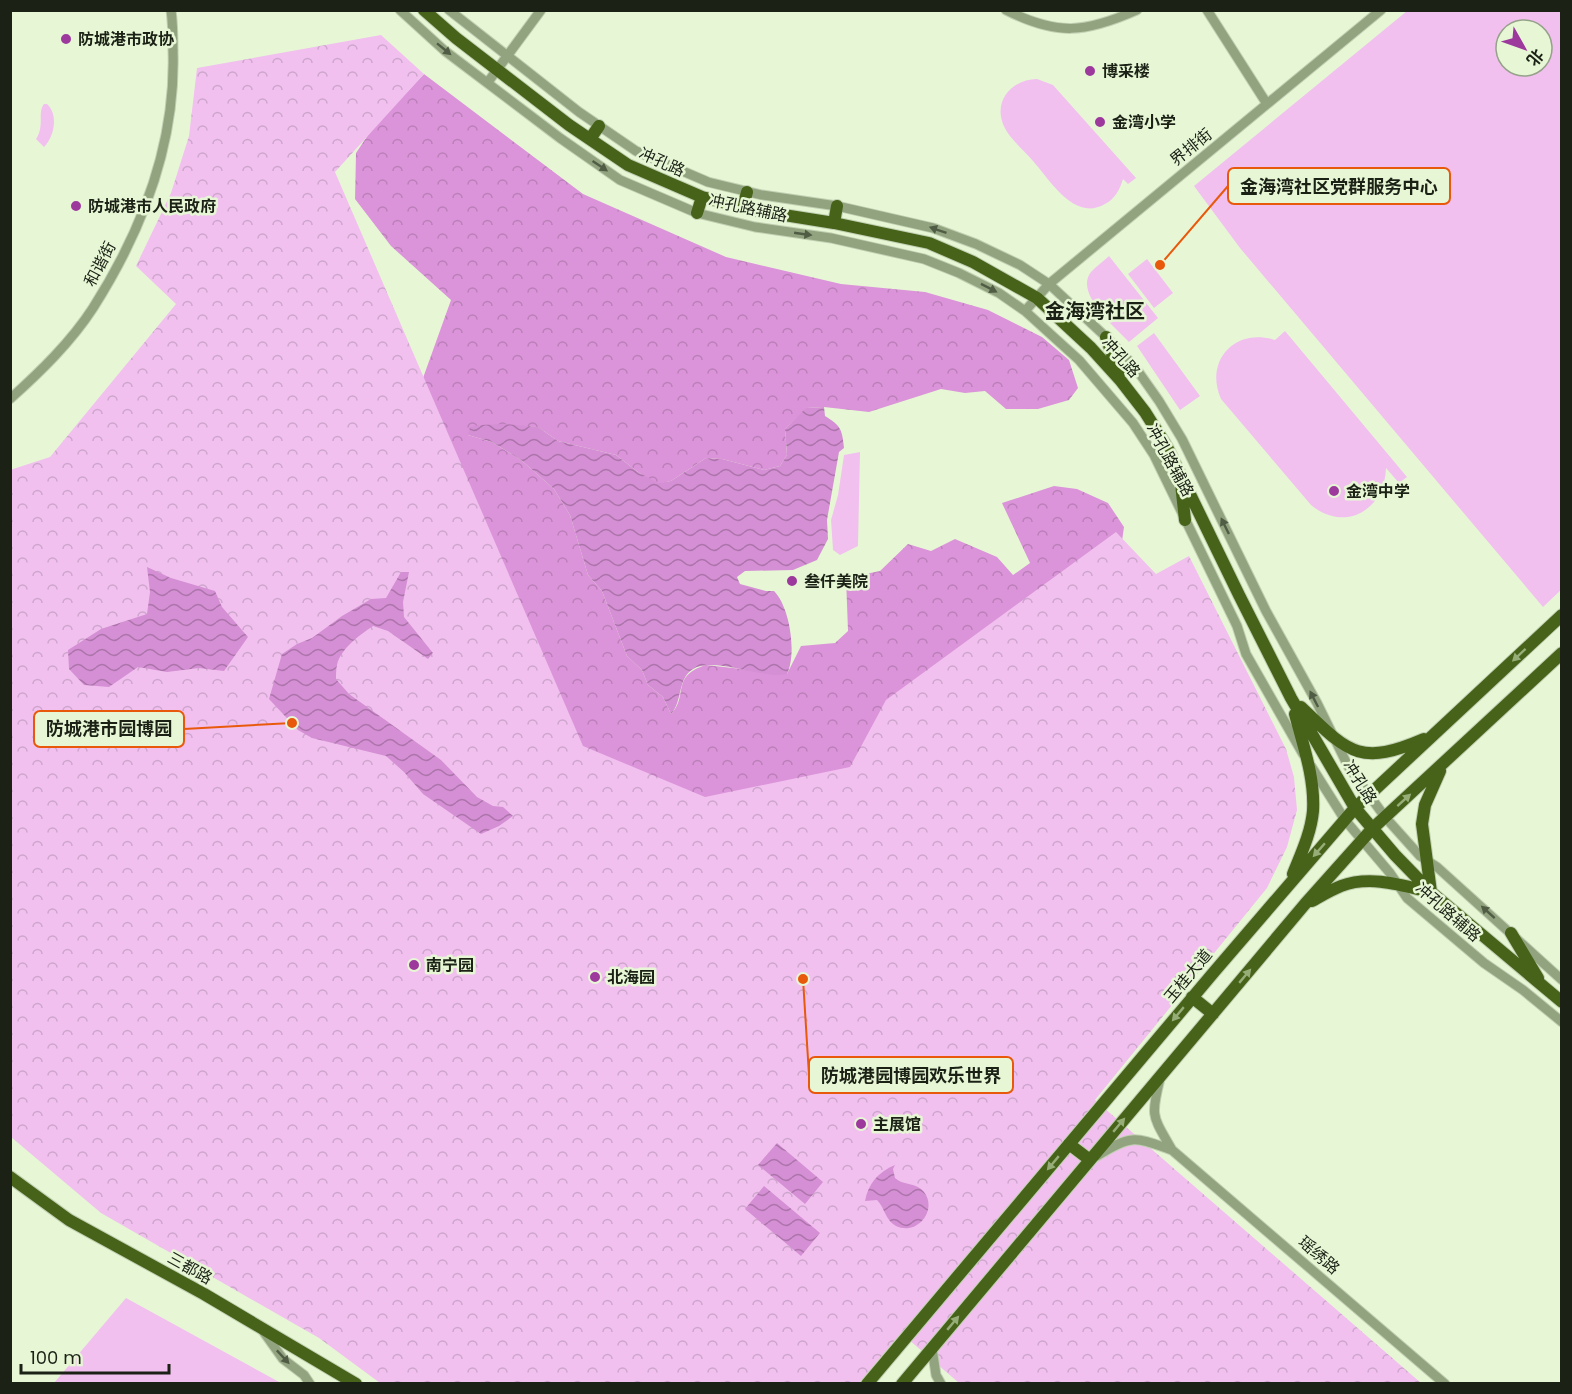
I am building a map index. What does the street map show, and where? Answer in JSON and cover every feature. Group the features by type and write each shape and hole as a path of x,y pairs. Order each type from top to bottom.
{"main road":[{"name":"冲孔路","path":"424,10 456,38 628,165 702,198 929,243 973,261 1037,298 1121,381 1145,412 1167,447 1291,698 1355,808 1431,892 1562,1002"},
{"path":"590,139 599,126"},
{"path":"743,207 747,192"},
{"path":"697,213 702,198"},
{"path":"834,223 837,206"},
{"path":"1106,337 1121,381"},
{"path":"1180,474 1185,520"},
{"name":"玉桂大道","path":"867,1383 1192,997 1355,808 1562,615"},
{"path":"902,1383 1305,904 1362,840 1562,653"},
{"path":"1291,698 1334,738 1351,749 1369,754 1396,751 1434,735"},
{"path":"1287,886 1305,846 1313,813 1313,791 1291,698"},
{"path":"1305,904 1342,885 1365,880 1431,892 1422,824 1425,805 1443,765"},
{"path":"1511,933 1544,987"},
{"path":"1192,997 1213,1014"},
{"path":"1069,1144 1090,1160"},
{"name":"三都路","path":"10,1177 69,1220 356,1383"}],"street":[{"name":"和谐街","path":"10,399 57,353 92,309 116,268 156,180 170,119 174,70 171,10"},
{"name":"冲孔路辅路","path":"400,10 445,51 620,180 697,213 755,227 831,238 924,259 989,288 1025,311 1079,360 1132,423 1154,455 1237,626 1246,654 1290,734 1345,820 1407,898 1484,963 1523,990 1562,1022"},
{"name":"冲孔路辅路","path":"449,10 466,26 636,151 708,182 747,192 837,206 933,228 1020,265 1049,284 1106,337 1135,368 1159,401 1182,439 1266,611 1283,639 1348,766 1369,796 1420,856 1437,867 1562,980"},
{"path":"488,82 541,10"},
{"path":"1006,10 1029,22 1070,30 1106,23 1137,10"},
{"path":"1207,10 1267,104"},
{"name":"界排街","path":"1025,311 1049,284 1381,10"},
{"path":"1161,1076 1153,1106 1154,1113 1172,1150"},
{"path":"1090,1160 1119,1142 1140,1138 1172,1150"},
{"name":"瑶绣路","path":"1172,1150 1445,1383"},
{"path":"260,1327 283,1359 304,1375 310,1383"},
{"path":"932,1348 936,1375 941,1383"}],"green space":[{"path":"1407,11 1561,11 1562,589 1543,607 1240,248 1194,186"},
{"path":"381,35 424,74 335,172 583,746 705,797 850,767 886,700 1116,532 1156,574 1189,556 1286,749 1294,777 1297,810 1287,847 1267,888 1095,1100 1421,1383 959,1383 901,1333 859,1383 380,1383 319,1338 101,1213 11,1137 10,470 50,457 176,304 136,266 171,193 189,136 197,68"},
{"path":"424,74 583,194 726,257 841,284 925,292 988,310 1042,337 1069,360 1078,388 1069,400 1038,409 1006,409 985,391 965,393 941,389 869,412 824,407 807,408 785,429 787,455 780,466 764,470 722,459 706,458 671,481 657,484 616,455 558,441 538,427 480,425 468,435 492,442 521,460 554,489 570,515 588,575 602,591 627,656 642,670 648,685 663,697 671,714 688,675 706,665 787,674 801,646 835,643 848,631 846,578 880,571 908,544 931,551 955,539 997,557 1013,575 1030,563 1002,503 1054,486 1077,489 1108,503 1124,527 1121,548 891,735 836,787 576,817 409,417 451,300 391,246 355,199 356,153 372,129"},
{"path":"1037,79 1053,85 1136,178 1128,184 1123,179 1117,193 1105,204 1094,208 1083,208 1073,203 1055,188 1004,127 1001,104 1004,97 1021,82"},
{"path":"44,104 51,109 54,126 44,147 36,139 39,134 41,111"},
{"path":"1109,256 1158,318 1129,342 1098,309 1088,290 1087,280 1091,272"},
{"path":"1147,259 1173,293 1154,308 1128,274"},
{"path":"1285,331 1407,477 1399,483 1386,468 1384,483 1379,495 1371,506 1361,513 1349,517 1337,517 1324,513 1311,505 1221,399 1217,385 1217,372 1220,360 1227,350 1247,338 1260,337 1275,340"},
{"path":"1154,333 1200,396 1180,410 1137,346"},
{"path":"860,452 858,546 840,555 833,550 831,520 838,495 844,455"},
{"path":"126,1298 281,1383 54,1383"}],"water":[{"path":"824,407 825,416 840,429 844,448 839,452 827,520 828,539 817,560 793,570 745,571 737,577 740,584 774,591 780,598 788,619 792,643 787,674 765,674 713,665 693,669 684,678 675,709 671,714 663,697 648,685 642,670 627,656 602,591 588,575 570,515 554,489 521,460 492,442 468,435 470,427 480,425 504,424 538,427 558,441 616,455 638,472 658,483 671,481 706,458 722,459 764,470 780,466 787,455 785,429 806,408"},
{"path":"147,567 171,578 215,591 222,607 248,637 224,671 199,668 167,672 138,667 109,687 84,685 69,669 68,650 101,629 147,614 150,592"},
{"path":"401,572 409,572 403,602 404,617 433,653 428,659 388,631 373,626 342,653 337,665 336,679 349,694 441,760 477,797 493,806 503,807 513,816 499,826 481,834 423,794 386,756 312,738 298,730 269,699 282,654 312,638 342,616 371,599 386,598"},
{"path":"777,1143 823,1182 805,1204 758,1165"},
{"path":"895,1165 893,1169 895,1178 921,1189 928,1199 927,1213 918,1224 911,1227 904,1228 892,1223 877,1200 865,1201 875,1179"},
{"path":"764,1186 820,1233 801,1256 745,1209"}],"place":[{"name":"防城港市政协","path":"66,39"},
{"name":"博采楼","path":"1090,71"},
{"name":"金湾小学","path":"1100,122"},
{"name":"防城港市人民政府","path":"76,206"},
{"name":"金海湾社区党群服务中心","path":"1160,265"},
{"name":"金湾中学","path":"1334,491"},
{"name":"叁仟美院","path":"792,581"},
{"name":"防城港市园博园","path":"292,723"},
{"name":"南宁园","path":"414,965"},
{"name":"北海园","path":"595,977"},
{"name":"防城港园博园欢乐世界","path":"803,979"},
{"name":"主展馆","path":"861,1124"}],"district":[{"name":"金海湾社区","path":"1095,311"}]}
